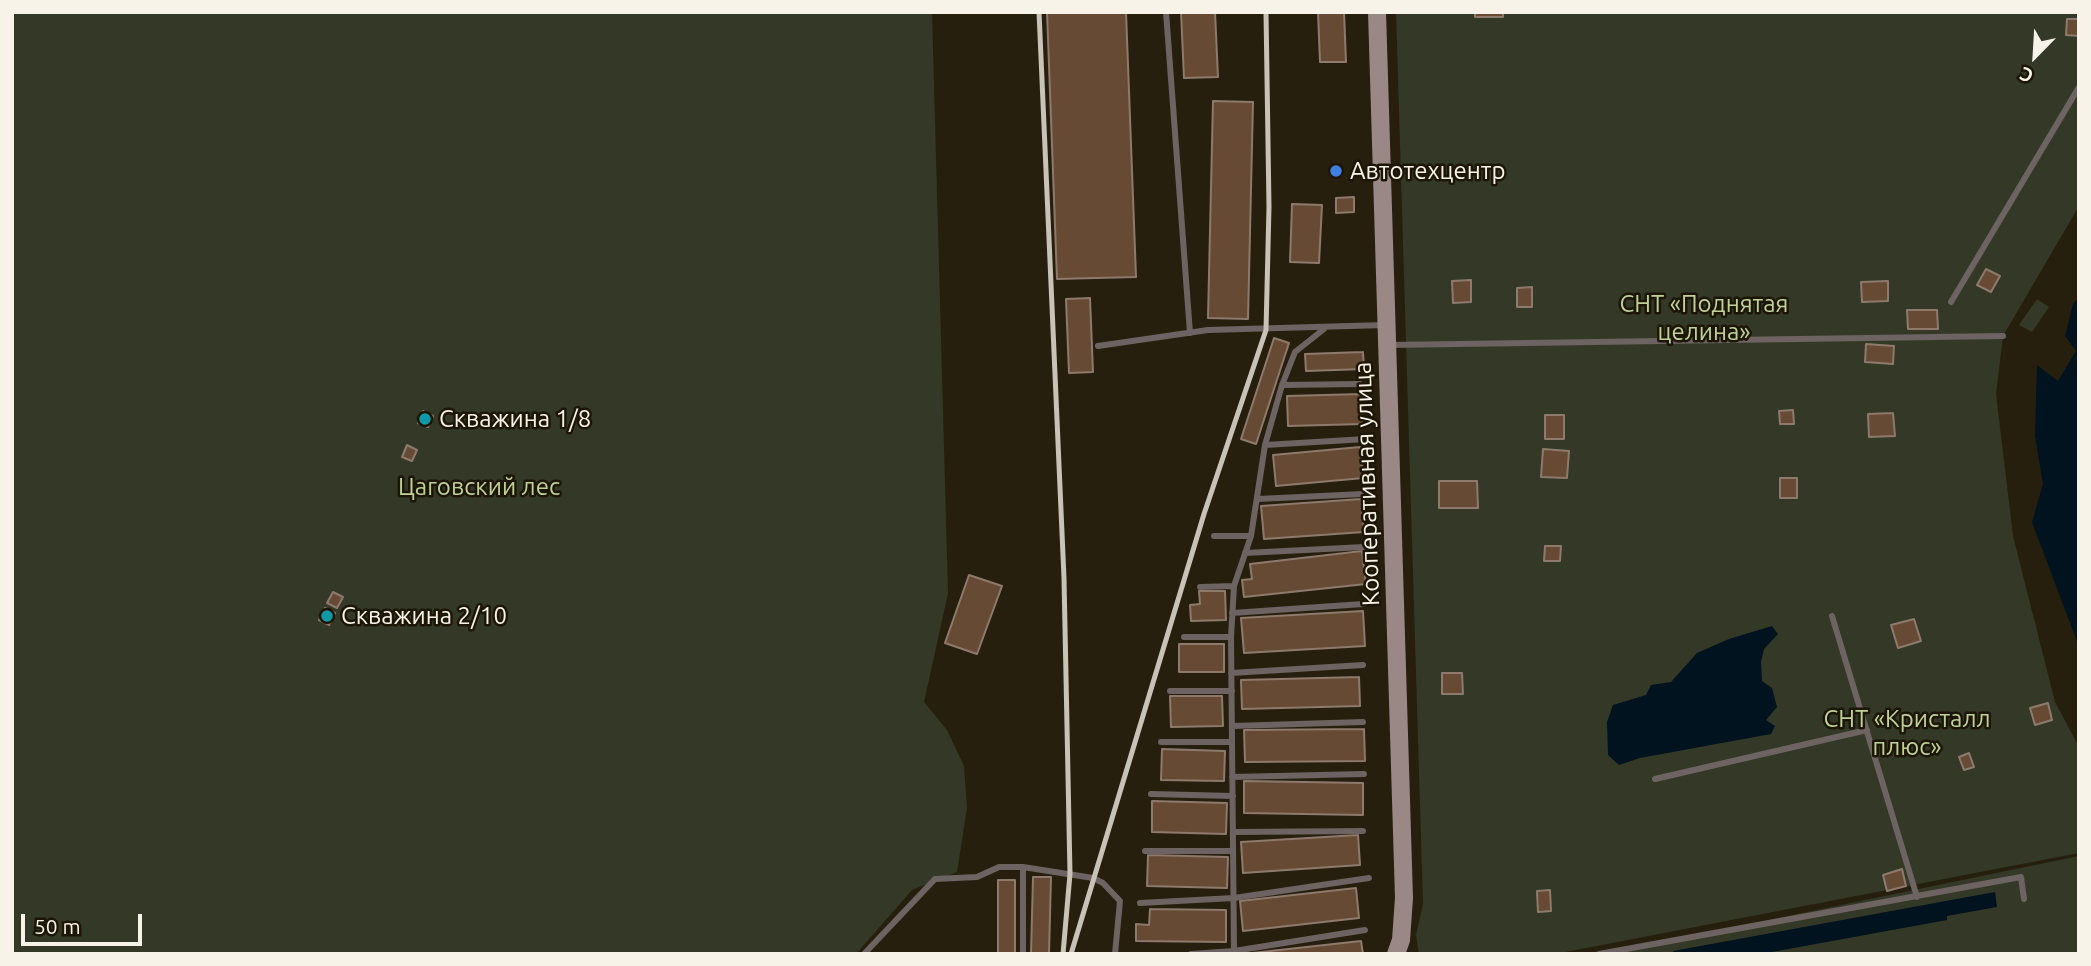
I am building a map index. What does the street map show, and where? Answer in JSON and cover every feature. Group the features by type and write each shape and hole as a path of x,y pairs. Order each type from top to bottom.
{"main road":[{"name":"Кооперативная улица","path":"1377,12 1404,898 1401,940 1396,954"}],"lane":[{"path":"1167,12 1190,333"},
{"path":"1951,302 2079,87"},
{"path":"1097,346 1190,333 1387,325"},
{"path":"1234,951 1231,637 1234,586 1251,536 1265,444 1282,385 1295,352 1324,329"},
{"path":"1388,345 2003,336"},
{"path":"1282,385 1360,384"},
{"path":"1265,444 1366,439"},
{"path":"1258,499 1363,494"},
{"path":"1214,536 1251,536"},
{"path":"1245,553 1364,547"},
{"path":"1200,587 1234,586"},
{"path":"1232,613 1363,604"},
{"path":"1832,616 1917,897"},
{"path":"1184,637 1231,637"},
{"path":"1231,673 1363,665"},
{"path":"1170,691 1232,691"},
{"path":"1232,726 1363,722"},
{"path":"1655,779 1867,730"},
{"path":"1161,742 1232,742"},
{"path":"1233,776 1364,774"},
{"path":"1151,794 1233,796"},
{"path":"1233,832 1363,831"},
{"path":"1145,850 1233,851"},
{"path":"864,954 935,879 977,877 999,867 1070,873 1103,883 1120,901 1115,954"},
{"path":"1023,867 1023,954"},
{"path":"1599,954 2021,877 2024,899"},
{"path":"1140,903 1234,898 1369,878"},
{"path":"1191,954 1234,951 1365,930"}],"green space":[{"name":"Цаговский лес","path":"12,12 932,12 948,593 924,702 947,730 964,766 967,808 957,872 912,890 856,954 12,954"},
{"name":"СНТ «Поднятая целина»","path":"1396,12 2079,12 2079,206 2003,336 1996,394 2013,536 2055,702 2079,747 2079,853 1555,954 1419,954 1416,935 1423,904"},
{"path":"2037,299 2049,307 2032,332 2019,325"},
{"path":"2079,856 2079,954 1603,954"}],"water":[{"path":"2079,297 2079,647 2032,522 2043,484 2035,436 2037,365 2058,381 2076,351 2065,336 2073,304"},
{"path":"1772,626 1778,634 1764,649 1761,662 1762,681 1772,688 1777,707 1766,720 1775,726 1771,734 1640,758 1619,765 1608,755 1607,722 1613,705 1646,695 1651,685 1671,682 1697,653 1729,639"},
{"path":"1995,892 1997,907 1947,916 1947,920 1761,954 1674,954 1673,951"}],"building":[{"path":"1047,12 1126,12 1136,277 1057,279"},
{"path":"1181,12 1215,12 1218,77 1184,78"},
{"path":"1318,12 1344,12 1346,62 1320,62"},
{"path":"1475,12 1503,12 1503,17 1475,17"},
{"path":"2067,19 2079,19 2079,36 2066,35"},
{"path":"1213,101 1253,102 1248,319 1208,318"},
{"path":"1354,197 1354,212 1336,213 1336,198"},
{"path":"1292,204 1322,205 1319,263 1290,262"},
{"path":"1986,269 2000,276 1991,292 1977,285"},
{"path":"1471,280 1471,302 1453,303 1452,281"},
{"path":"1888,281 1888,301 1862,302 1861,282"},
{"path":"1532,287 1532,307 1517,307 1517,288"},
{"path":"1090,298 1093,372 1069,373 1066,299"},
{"path":"1907,310 1937,310 1938,329 1908,329"},
{"path":"1274,338 1289,343 1256,444 1241,439"},
{"path":"1866,344 1894,346 1893,364 1865,362"},
{"path":"1363,352 1364,369 1306,371 1305,354"},
{"path":"1362,394 1363,424 1288,426 1287,396"},
{"path":"1793,410 1794,424 1780,424 1779,411"},
{"name":"Скважина 1/8","path":"423,411 433,416 428,427 418,423"},
{"path":"1893,413 1895,436 1869,437 1868,414"},
{"path":"1545,415 1564,415 1564,439 1545,439"},
{"path":"407,445 417,450 412,461 402,457"},
{"path":"1360,447 1363,478 1276,486 1273,455"},
{"path":"1543,449 1569,451 1567,478 1541,477"},
{"path":"1780,478 1797,478 1797,498 1780,498"},
{"path":"1439,481 1477,481 1478,508 1439,508"},
{"path":"1361,499 1364,532 1264,539 1261,506"},
{"path":"1545,546 1561,546 1560,561 1544,561"},
{"path":"1362,551 1366,584 1244,597 1242,580 1252,579 1250,564"},
{"path":"969,575 1002,586 977,654 945,643"},
{"path":"1199,591 1225,591 1226,620 1191,621 1190,605 1200,604"},
{"path":"333,592 343,597 337,608 327,603"},
{"name":"Скважина 2/10","path":"325,608 335,613 329,625 319,620"},
{"path":"1363,611 1365,646 1244,653 1241,618"},
{"path":"1914,619 1921,641 1898,648 1891,625"},
{"path":"1179,644 1224,644 1224,672 1179,672"},
{"path":"1442,673 1462,673 1463,694 1442,694"},
{"path":"1359,677 1360,706 1242,709 1241,680"},
{"path":"1170,696 1222,696 1223,726 1171,727"},
{"path":"2048,703 2052,720 2035,725 2030,708"},
{"path":"1364,729 1365,761 1245,762 1244,730"},
{"path":"1162,749 1225,751 1224,781 1161,780"},
{"path":"1969,753 1974,767 1964,770 1959,757"},
{"path":"1244,781 1363,783 1363,815 1244,813"},
{"path":"1152,801 1227,803 1226,834 1152,832"},
{"path":"1358,835 1360,865 1243,873 1241,842"},
{"path":"1148,855 1228,857 1227,888 1147,886"},
{"path":"1902,869 1906,886 1887,891 1883,875"},
{"path":"1033,877 1051,877 1049,954 1031,954"},
{"path":"998,880 1015,880 1015,954 998,954"},
{"path":"1356,888 1359,918 1243,931 1240,901"},
{"path":"1550,890 1551,911 1538,912 1537,891"},
{"path":"1150,909 1226,910 1226,942 1136,941 1136,924 1149,925"},
{"path":"1361,941 1363,954 1243,954"}],"railway":[{"path":"1039,12 1064,578 1070,874 1063,954"},
{"path":"1071,954 1204,514 1266,330 1269,207 1266,12"}],"place":[{"name":"Автотехцентр","path":"1336,171"},
{"name":"Скважина 1/8","path":"425,419"},
{"name":"Скважина 2/10","path":"327,616"}],"park label":[{"name":"СНТ «Кристалл плюс»","path":"1907,733"}]}
